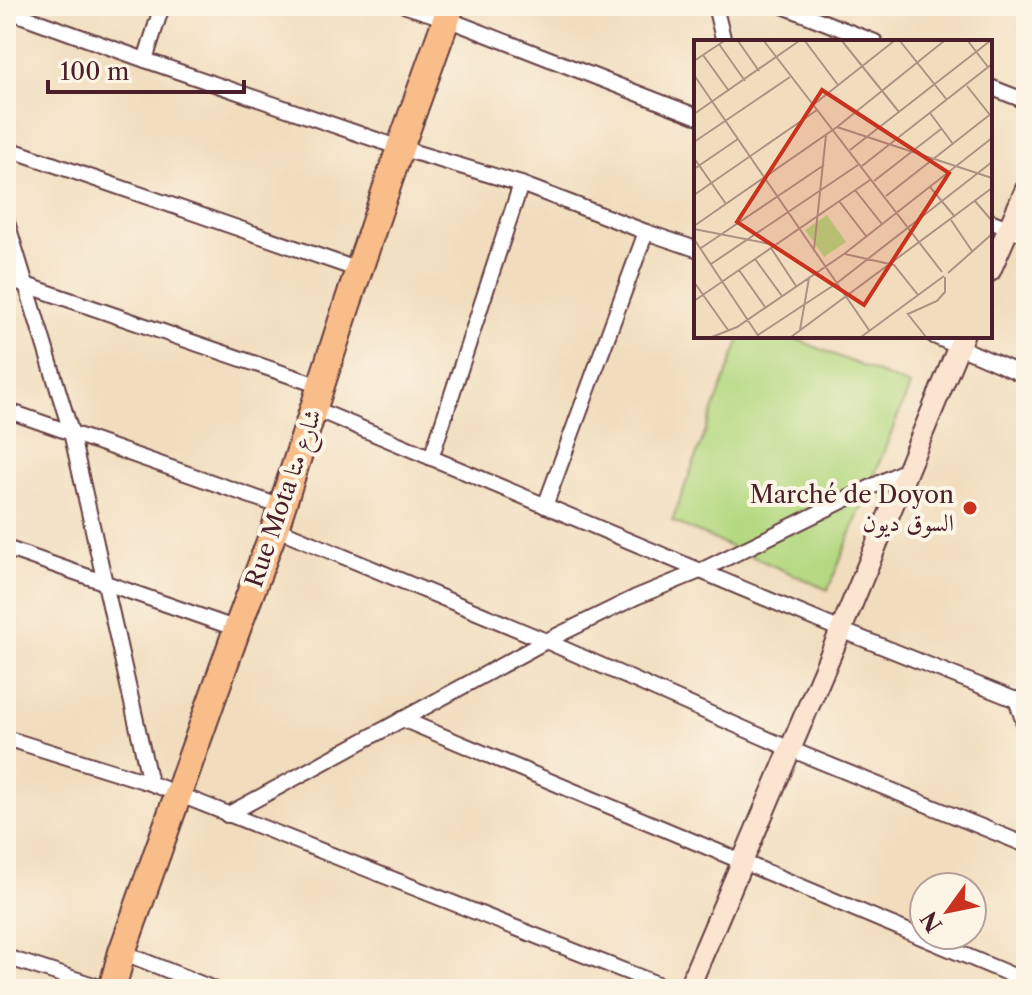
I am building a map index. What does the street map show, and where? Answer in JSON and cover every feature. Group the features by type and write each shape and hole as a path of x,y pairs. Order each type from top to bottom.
{"highway":[{"name":"Rue Mota شارع متا","path":"109,989 279,517 316,397 449,12"}],"street":[{"path":"145,60 162,6"},
{"path":"406,6 449,12 694,115"},
{"path":"715,6 724,40"},
{"path":"783,6 870,40"},
{"path":"6,10 400,148 521,184 694,248"},
{"path":"992,88 1026,101"},
{"path":"6,148 359,270"},
{"path":"431,458 521,184"},
{"path":"992,266 1026,189"},
{"path":"6,219 71,432 150,783"},
{"path":"545,506 646,232"},
{"path":"6,278 316,397 431,458 1021,702 1026,729"},
{"path":"688,989 961,341 1026,376"},
{"path":"6,410 71,432 279,517 546,641 790,749 1026,845"},
{"path":"227,815 546,641 636,597 700,571 906,470"},
{"path":"6,548 237,629"},
{"path":"402,719 1026,981"},
{"path":"6,738 150,783 670,989"},
{"path":"122,952 214,989"},
{"path":"6,957 109,989"}],"green space":[{"path":"740,338 794,338 910,386 828,590 672,521"}],"place":[{"name":"Marché de Doyon السوق ديون","path":"970,508"}]}
